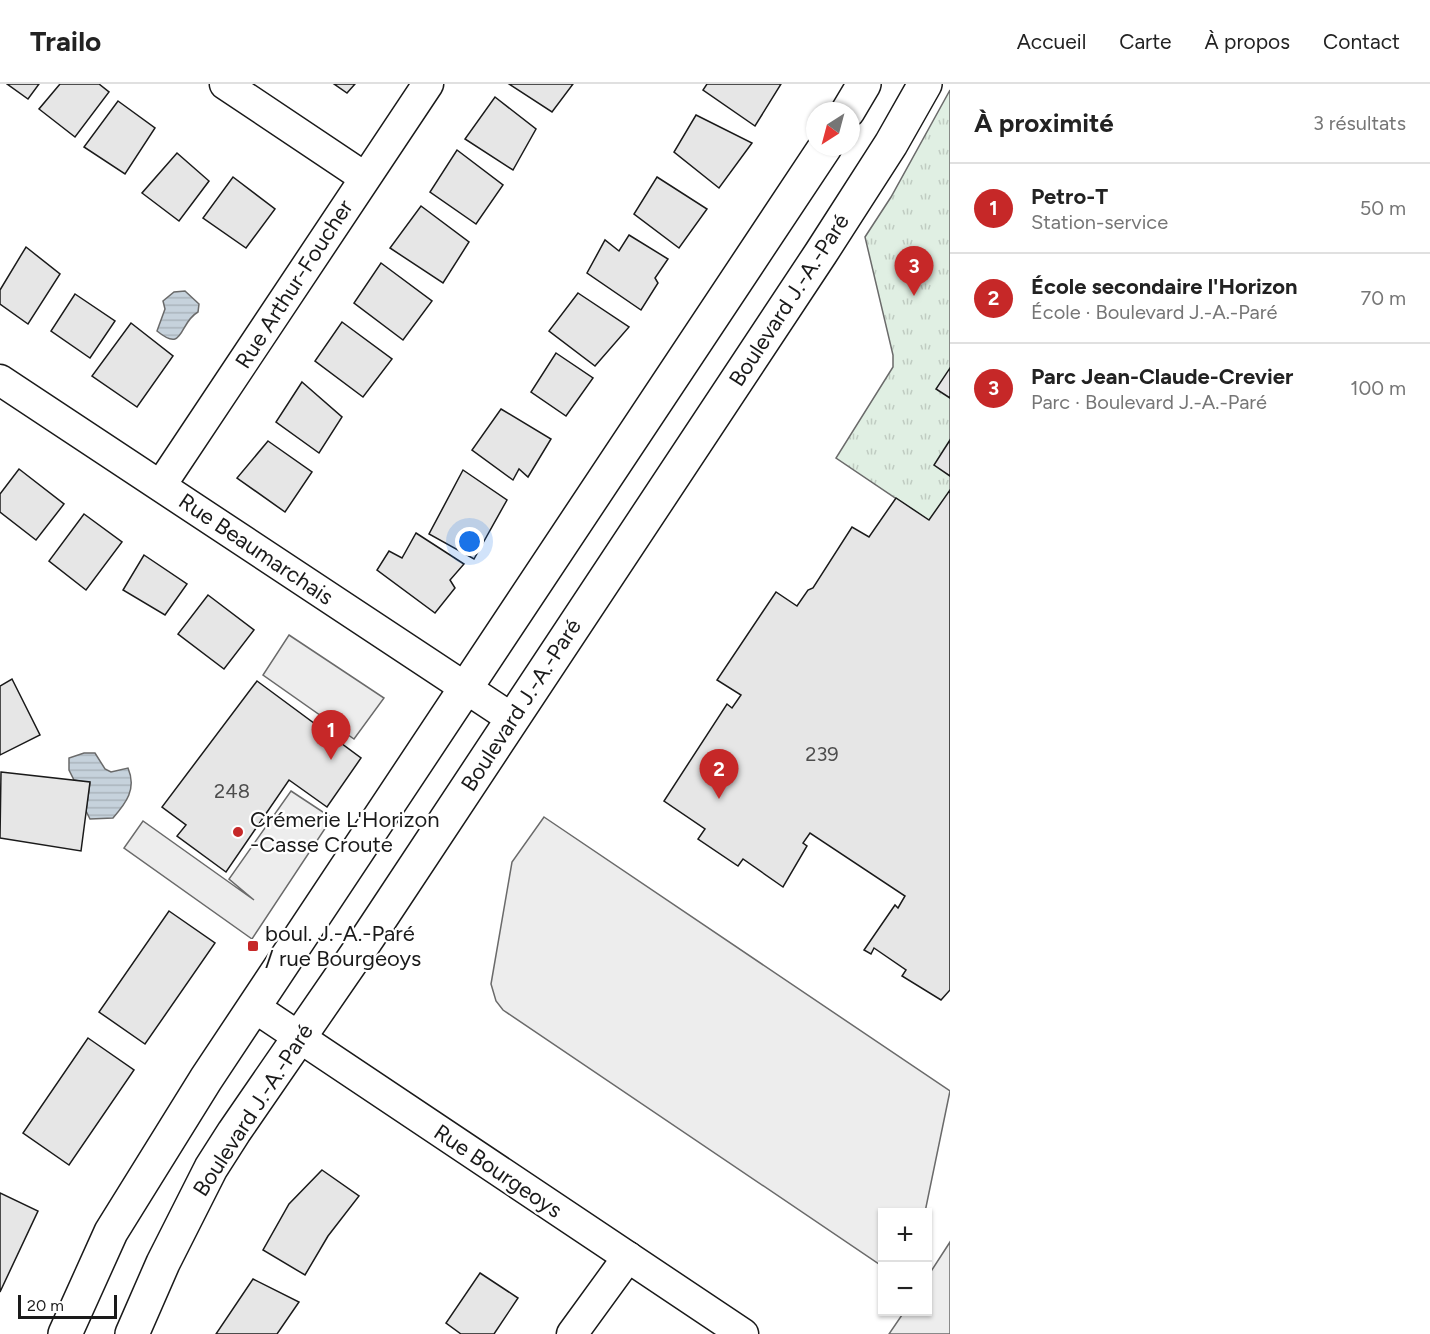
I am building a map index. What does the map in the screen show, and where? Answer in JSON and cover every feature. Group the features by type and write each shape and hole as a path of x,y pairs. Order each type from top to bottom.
{"street":[{"path":"225,84 364,177"},
{"name":"Rue Arthur-Foucher","path":"161,485 428,84"},
{"path":"853,102 864,84"},
{"name":"Boulevard J.-A.-Paré","path":"132,1334 163,1263 211,1168 821,253 891,144 925,84"},
{"path":"65,1334 111,1232 254,1007 819,156"},
{"name":"Rue Beaumarchais","path":"0,380 512,718"},
{"name":"Rue Bourgeoys","path":"254,1007 743,1334"},
{"path":"572,1334 628,1257"}],"green space":[{"path":"950,90 950,535 836,458 893,367 893,355 865,237 891,197"}],"shaded area":[{"path":"185,291 199,304 198,312 177,338 166,337 157,331 165,309 163,301 174,292"},
{"path":"289,635 384,698 354,739 263,675"},
{"path":"84,753 95,753 105,769 111,772 128,768 131,789 126,801 113,818 90,819 86,811 90,783 74,780 69,770 69,758"},
{"path":"291,791 332,818 252,939 124,848 143,821 254,900 229,879"},
{"path":"544,817 950,1091 926,1208 878,1208 878,1263 503,1010 496,1001 491,984 512,862"},
{"path":"950,1242 950,1334 889,1334 901,1316 932,1316 932,1270"}],"building":[{"path":"7,84 39,84 28,99"},
{"path":"60,84 99,84 109,92 75,137 39,109"},
{"path":"334,84 355,84 347,93"},
{"path":"509,84 573,84 552,112"},
{"path":"707,84 781,84 755,126 703,90"},
{"path":"495,97 536,129 513,170 465,139"},
{"path":"118,101 155,128 125,174 84,147"},
{"path":"696,115 752,143 719,188 674,152"},
{"path":"457,150 503,185 476,224 430,192"},
{"path":"177,153 209,181 179,221 142,193"},
{"path":"233,177 275,209 246,248 203,218"},
{"path":"657,177 707,209 679,248 634,214"},
{"path":"421,206 469,242 443,283 390,248"},
{"path":"629,235 668,259 655,278 658,283 641,310 587,273 605,240 619,251"},
{"path":"26,247 60,274 28,324 0,304 0,290"},
{"path":"381,263 432,301 403,340 354,303"},
{"path":"578,293 629,327 595,366 549,331"},
{"path":"75,294 115,321 90,358 51,331"},
{"path":"342,322 392,359 363,397 315,361"},
{"path":"131,323 173,356 137,407 92,376"},
{"path":"556,353 593,378 566,416 531,392"},
{"path":"950,368 950,398 936,389"},
{"path":"302,382 342,417 319,453 276,422"},
{"path":"501,409 551,439 528,477 519,469 513,480 472,450"},
{"path":"950,440 950,476 934,465"},
{"path":"268,441 312,472 285,512 237,478"},
{"path":"19,469 64,504 36,540 0,512 0,494"},
{"path":"463,470 507,500 474,559 429,534"},
{"path":"950,490 950,990 941,1000 902,976 906,970 874,948 871,954 864,950 895,905 898,908 905,896 810,833 803,843 807,846 783,887 743,859 738,866 698,839 705,829 664,801 727,704 732,708 741,695 717,680 776,592 797,606 808,590 813,588 852,527 869,537 896,498 929,520"},
{"path":"84,514 122,542 86,590 49,561"},
{"path":"416,533 464,564 450,580 455,588 435,613 377,570 389,551 402,558"},
{"path":"144,555 187,584 165,615 123,590"},
{"path":"208,595 254,630 224,669 178,634"},
{"path":"12,679 40,735 0,755 0,686"},
{"path":"257,681 361,758 327,807 289,780 226,872 177,836 186,825 162,807"},
{"path":"1,772 90,782 81,851 0,838"},
{"path":"169,911 215,943 145,1044 99,1012"},
{"path":"88,1038 134,1070 69,1165 23,1133"},
{"path":"322,1170 359,1196 328,1236 305,1275 263,1250 289,1204"},
{"path":"0,1193 38,1211 0,1292"},
{"path":"480,1273 518,1298 494,1334 461,1334 446,1323"},
{"path":"253,1279 299,1302 277,1334 216,1334"}],"place":[{"name":"Parc Jean-Claude-Crevier","path":"914,296"},
{"name":"Petro-T","path":"331,760"},
{"name":"École secondaire l'Horizon","path":"719,799"},
{"name":"Crémerie L'Horizon -Casse Croute","path":"238,832"},
{"name":"boul. J.-A.-Paré / rue Bourgeoys","path":"253,946"}]}
